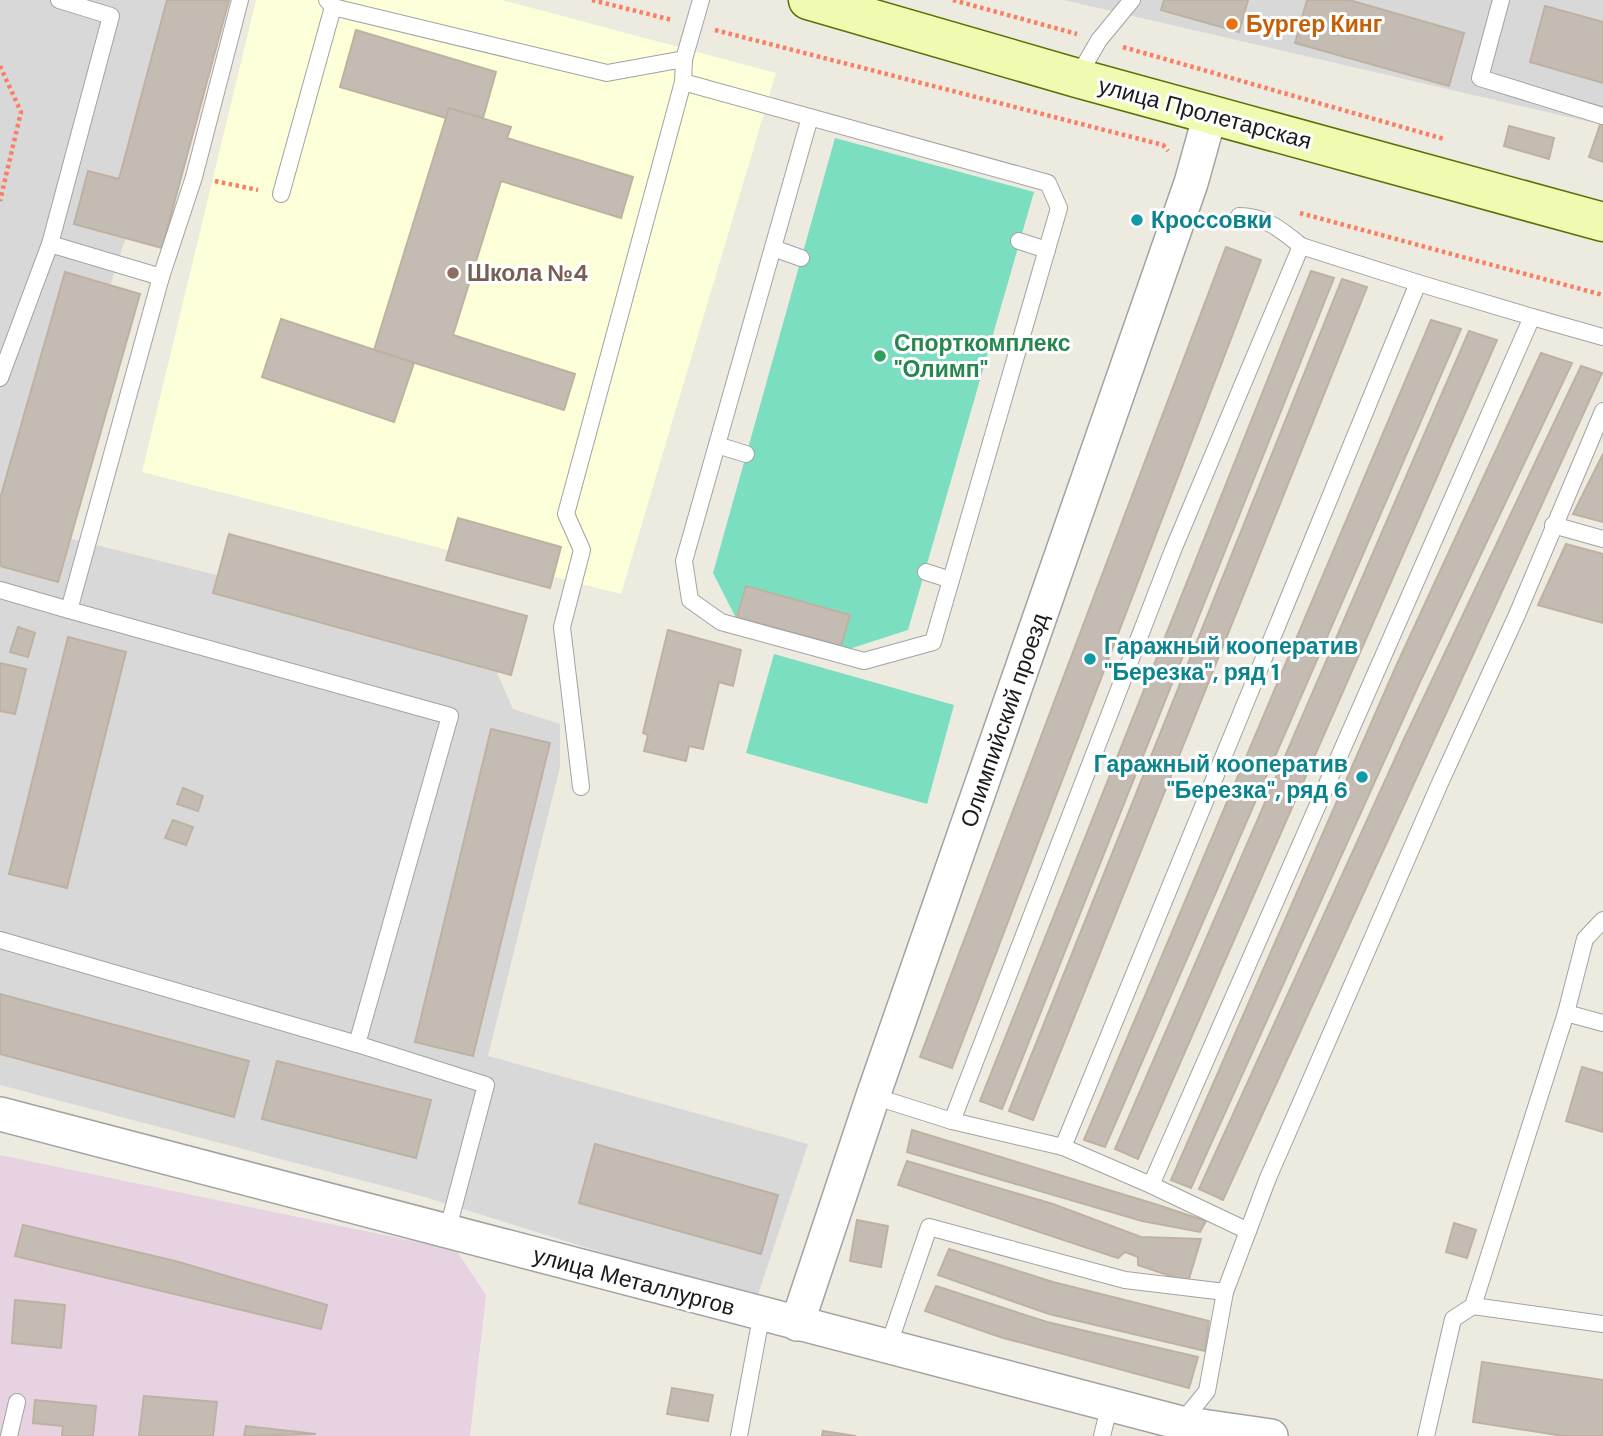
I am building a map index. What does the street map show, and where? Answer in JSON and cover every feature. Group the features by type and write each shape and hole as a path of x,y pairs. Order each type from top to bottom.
{"main road":[{"name":"улица Пролетарская","path":"808,0 1077,78 1603,222"}],"street":[{"name":"Олимпийский проезд","path":"797,1324 873,1096 1191,183 1210,115"},
{"name":"улица Металлургов","path":"0,1114 1181,1423 1271,1436"}],"lane":[{"path":"0,378 50,244 111,16 59,0"},
{"path":"69,610 161,277 194,177 240,0"},
{"path":"581,787 562,627 582,550 566,514 683,82 684,59 701,0"},
{"path":"1077,78 1099,40 1132,0"},
{"path":"1501,0 1480,78 1603,116"},
{"path":"281,194 330,3 607,73 684,59"},
{"path":"683,82 810,117 1048,183 1059,208 933,642 886,646 864,660 721,622 690,600 684,561 810,117"},
{"path":"1239,216 1251,216 1277,226 1301,246 1603,337"},
{"path":"1019,242 1047,250"},
{"path":"50,244 161,277"},
{"path":"952,1121 1173,550 1301,246"},
{"path":"773,248 801,258"},
{"path":"1063,1147 1418,283"},
{"path":"1151,1185 1532,317"},
{"path":"1181,1423 1207,1391 1225,1292 1248,1231 1440,783 1516,618 1553,525 1599,430 1603,411"},
{"path":"717,445 746,454"},
{"path":"1553,525 1603,539"},
{"path":"926,572 951,580"},
{"path":"0,590 450,716 357,1044"},
{"path":"1426,1436 1453,1319 1473,1306 1566,1013 1585,939 1603,920"},
{"path":"0,940 357,1044 486,1085 447,1233"},
{"path":"1566,1013 1603,1023"},
{"path":"873,1096 952,1121 1063,1147 1248,1231"},
{"path":"888,1347 929,1227 1125,1280 1225,1292"},
{"path":"1473,1306 1603,1324"},
{"path":"739,1436 760,1323"},
{"path":"9,1436 17,1402"},
{"path":"1102,1436 1110,1404"}],"path":[{"path":"592,0 1163,145 1191,183"},
{"path":"953,0 1457,143"},
{"path":"0,66 21,112 0,201"},
{"path":"194,177 281,194"},
{"path":"1288,210 1603,295"}],"shaded area":[{"path":"0,0 202,0 32,529 483,641 513,709 560,724 560,767 488,1056 808,1144 756,1301 425,1197 0,1085"},
{"name":"Школа №4","path":"256,0 502,0 776,73 621,594 142,472"},
{"path":"1064,0 1603,0 1603,125"},
{"path":"0,1155 456,1250 486,1295 470,1436 0,1436"}],"green space":[{"name":"Спорткомплекс \"Олимп\"","path":"835,138 1034,192 908,630 846,650 736,618 713,573"},
{"path":"774,654 954,705 927,804 746,753"}],"building":[{"path":"167,0 229,0 162,248 74,224 88,171 119,179"},
{"path":"1164,0 1248,0 1239,32 1161,10"},
{"path":"1307,0 1349,0 1464,33 1449,86 1295,43"},
{"path":"1545,6 1603,22 1603,83 1530,62"},
{"path":"356,30 496,72 483,118 449,108 446,118 340,87"},
{"path":"449,108 511,127 507,138 633,177 621,218 501,181 453,335 575,374 564,410 374,350"},
{"path":"1601,122 1603,123 1603,162 1589,157"},
{"path":"1509,126 1554,138 1549,159 1504,146"},
{"name":"Гаражный кооператив \"Березка\", ряд 1","path":"1226,247 1261,260 952,1068 920,1057"},
{"path":"1311,271 1334,278 1002,1109 980,1101"},
{"path":"65,272 140,294 58,582 0,566 0,499"},
{"path":"1342,279 1367,287 1033,1120 1009,1111"},
{"path":"281,319 414,363 394,422 262,377"},
{"path":"1431,320 1461,329 1105,1147 1084,1140"},
{"path":"1469,331 1497,340 1138,1159 1115,1149"},
{"name":"Гаражный кооператив \"Березка\", ряд 6","path":"1541,353 1572,363 1419,684 1191,1188 1171,1180 1397,664"},
{"path":"1581,366 1602,373 1223,1200 1199,1189 1404,739"},
{"path":"1603,454 1603,522 1573,514"},
{"path":"458,518 561,547 550,588 446,560"},
{"path":"229,534 527,616 511,675 213,593"},
{"path":"1566,544 1603,554 1603,623 1538,605"},
{"path":"746,586 850,615 841,646 737,617"},
{"path":"18,627 35,633 28,657 10,652"},
{"path":"668,630 741,650 733,686 719,682 703,749 689,746 686,761 644,751 648,735 643,733"},
{"path":"68,637 126,652 67,888 9,874"},
{"path":"0,663 26,669 15,714 0,711"},
{"path":"491,729 550,743 473,1056 415,1042"},
{"path":"183,788 203,796 198,811 177,804"},
{"path":"173,820 193,827 186,845 165,838"},
{"path":"0,994 249,1061 234,1117 0,1054"},
{"path":"277,1061 431,1100 416,1158 262,1119"},
{"path":"1582,1067 1603,1073 1603,1132 1566,1121"},
{"path":"912,1130 1206,1221 1200,1232 1142,1221 907,1152"},
{"path":"595,1144 778,1195 761,1254 579,1203"},
{"path":"907,1161 1053,1204 1141,1237 1201,1239 1188,1282 1138,1265 1138,1257 1125,1252 1118,1258 898,1185"},
{"path":"857,1220 888,1226 881,1267 850,1261"},
{"path":"1454,1223 1476,1230 1467,1258 1446,1252"},
{"path":"23,1225 175,1261 327,1305 321,1329 15,1256"},
{"path":"949,1249 1053,1282 1209,1321 1205,1351 1049,1314 938,1275"},
{"path":"936,1286 1047,1322 1198,1357 1189,1388 1000,1337 925,1311"},
{"path":"15,1300 65,1305 61,1348 12,1343"},
{"path":"1482,1362 1603,1380 1603,1436 1564,1436 1473,1422"},
{"path":"672,1388 713,1395 708,1421 667,1414"},
{"path":"144,1396 217,1402 213,1436 139,1436"},
{"path":"35,1400 96,1406 93,1436 62,1436 63,1426 33,1423"},
{"path":"246,1426 316,1434 244,1436"},
{"path":"823,1431 856,1436 822,1436"}],"place":[{"name":"Бургер Кинг","path":"1232,24"},
{"name":"Кроссовки","path":"1137,220"},
{"name":"Школа №4","path":"453,273"},
{"name":"Спорткомплекс \"Олимп\"","path":"880,356"},
{"name":"Гаражный кооператив \"Березка\", ряд 1","path":"1090,659"},
{"name":"Гаражный кооператив \"Березка\", ряд 6","path":"1362,777"}]}
